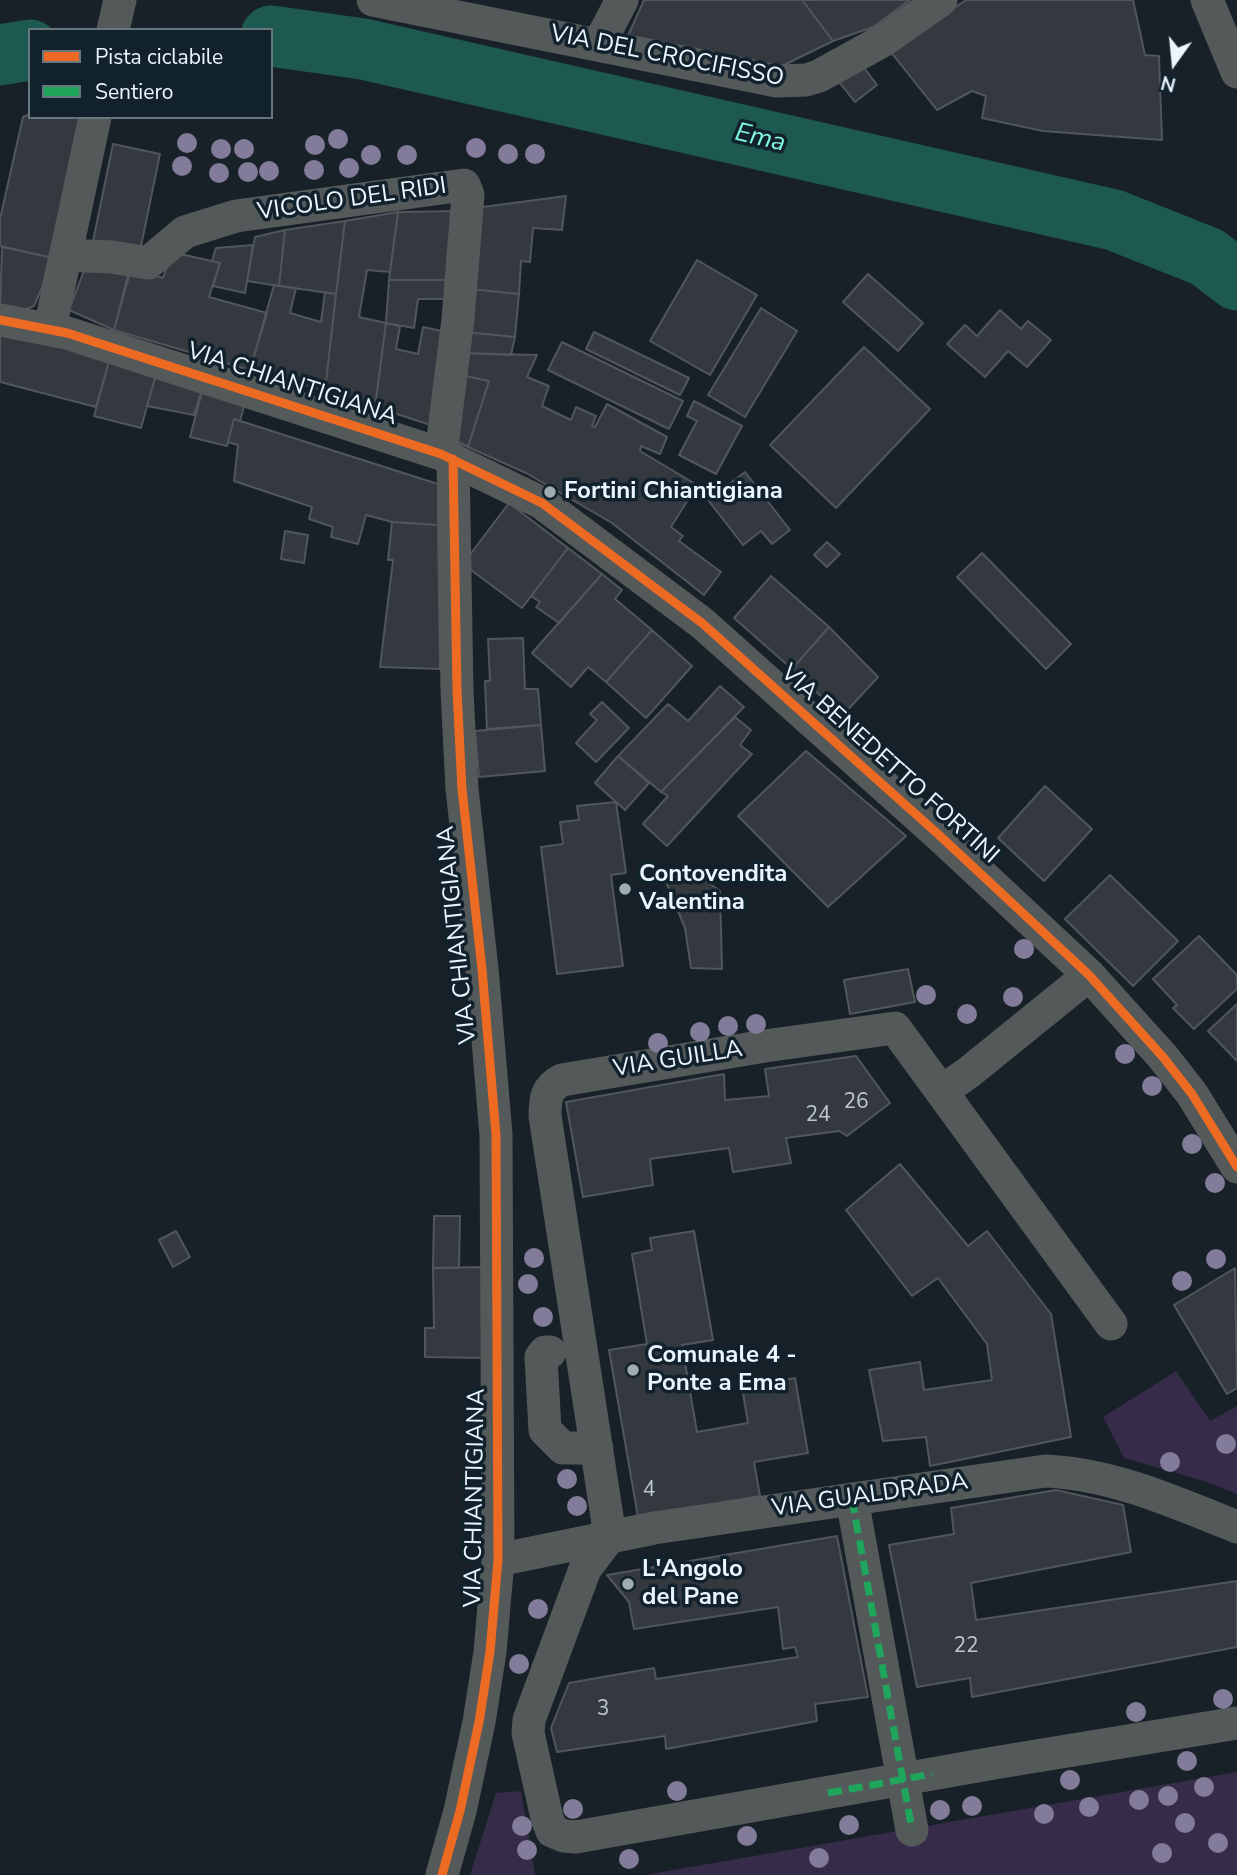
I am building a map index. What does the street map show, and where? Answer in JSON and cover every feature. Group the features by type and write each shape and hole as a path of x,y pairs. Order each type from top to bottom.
{"street":[{"path":"113,28 120,0"},
{"name":"VIA DEL CROCIFISSO","path":"373,0 777,81 807,80 819,76 884,40 940,0"},
{"path":"599,44 622,0"},
{"path":"1207,0 1237,72"},
{"path":"50,328 94,119"},
{"name":"VICOLO DEL RIDI","path":"66,255 148,262 184,232 236,216 448,185 464,185 468,195 447,457"},
{"name":"VIA CHIANTIGIANA","path":"0,320 50,328 447,457 462,789 482,969 496,1135 498,1560 490,1652 479,1722 460,1811 442,1875"},
{"name":"VIA BENEDETTO FORTINI","path":"447,457 542,503 702,623 929,825 1089,975 1163,1057 1185,1085 1237,1167"},
{"path":"942,1091 990,1056 1089,975"},
{"name":"VIA GUILLA","path":"610,1536 545,1116 545,1099 552,1085 573,1077 895,1028 1111,1324"},
{"path":"550,1352 545,1352 541,1357 545,1430 563,1448 597,1448"},
{"name":"VIA GUALDRADA","path":"498,1560 610,1536 1045,1471 1096,1476 1166,1499 1237,1527"},
{"path":"852,1499 917,1776 912,1830"},
{"path":"610,1536 585,1569 529,1720 528,1733 547,1818 552,1831 564,1836 576,1837 917,1776 1237,1723"}],"shaded area":[{"path":"1176,1371 1210,1421 1237,1406 1237,1494 1204,1481 1124,1458 1103,1417"},
{"path":"1237,1772 1237,1875 645,1875"},
{"path":"521,1791 535,1875 470,1875 496,1793"}],"building":[{"path":"644,0 802,0 833,41 778,68 627,38"},
{"path":"802,0 910,0 873,27 833,41"},
{"path":"966,0 1133,0 1145,55 1159,56 1162,140 1043,131 982,118 986,96 972,91 937,110 890,51"},
{"path":"862,65 877,85 855,102 839,82"},
{"path":"28,115 28,119 82,119 49,257 0,246 0,219 23,117"},
{"path":"113,144 160,154 140,251 93,241"},
{"path":"566,196 562,230 533,228 530,262 521,261 519,294 470,289 475,208"},
{"path":"461,211 451,280 389,280 398,212"},
{"path":"398,212 390,272 367,270 359,317 386,323 375,407 325,391 336,294 345,221"},
{"path":"345,221 336,294 279,286 285,230"},
{"path":"285,230 279,286 247,281 255,237"},
{"path":"253,245 245,293 213,286 220,263 212,261 216,248"},
{"path":"2,247 49,257 43,285 34,306 13,314 0,310"},
{"path":"172,252 220,263 209,297 267,313 250,370 114,330 131,269 163,278"},
{"path":"697,260 757,295 710,375 650,341"},
{"path":"85,268 128,275 114,330 69,310"},
{"path":"868,274 923,323 898,351 843,302"},
{"path":"389,280 451,280 450,299 418,299 414,328 386,323"},
{"path":"274,285 296,288 290,313 321,322 325,292 336,294 325,391 250,370"},
{"path":"470,289 519,294 515,337 465,332"},
{"path":"761,308 797,331 745,417 708,395"},
{"path":"1000,310 1021,329 1028,321 1051,340 1027,367 1008,351 985,377 947,344 965,325 977,336"},
{"path":"386,323 400,326 396,349 418,354 423,327 451,333 440,428 375,407"},
{"path":"0,328 110,358 96,407 0,382"},
{"path":"465,332 515,337 511,355 462,353"},
{"path":"594,332 689,378 680,395 586,349"},
{"path":"562,342 683,401 669,429 548,370"},
{"path":"864,347 930,409 836,508 770,445"},
{"path":"462,353 537,355 527,377 549,386 542,406 571,420 576,407 596,416 592,426 595,427 607,404 667,437 660,454 641,446 640,451 697,485 671,527 683,536 679,541 721,572 704,595 612,523 526,473 468,447 489,381 461,375"},
{"path":"110,358 157,371 141,428 94,416"},
{"path":"157,371 204,384 194,415 147,406"},
{"path":"461,375 489,381 468,447 447,436"},
{"path":"204,384 247,395 240,421 234,419 227,446 190,437"},
{"path":"694,401 742,426 716,474 679,455 697,421 687,416"},
{"path":"234,419 438,484 438,525 392,522 366,515 358,544 331,537 333,527 309,519 312,507 234,481 238,445 228,442"},
{"path":"745,472 790,530 772,544 761,531 743,545 708,500"},
{"path":"509,503 568,548 522,608 463,564"},
{"path":"392,522 438,525 440,669 380,667 393,560 388,560"},
{"path":"285,531 308,535 304,563 281,559"},
{"path":"827,542 840,554 827,567 814,555"},
{"path":"568,548 602,574 559,623 536,607 540,602 531,596"},
{"path":"982,553 1071,644 1046,669 957,577"},
{"path":"602,574 622,590 615,599 652,630 606,682 588,667 571,687 532,653"},
{"path":"771,576 829,627 792,669 734,618"},
{"path":"829,627 878,677 842,716 792,669"},
{"path":"652,630 692,666 646,718 606,682"},
{"path":"523,638 525,689 538,689 541,725 487,729 485,681 490,681 488,639"},
{"path":"720,686 744,707 661,792 618,756 668,704 688,721"},
{"path":"602,702 629,728 596,762 576,743 597,720 590,714"},
{"path":"735,717 751,730 740,745 752,754 667,846 643,824 668,796 661,792"},
{"path":"541,725 545,771 479,777 475,731"},
{"path":"806,751 906,836 828,907 738,816"},
{"path":"618,756 649,783 625,810 595,783"},
{"path":"1045,786 1092,829 1044,881 998,838"},
{"path":"616,802 626,873 611,875 623,966 557,974 541,847 563,844 560,822 579,820 577,806"},
{"path":"688,868 720,891 722,969 691,968 685,928 662,872"},
{"path":"1110,875 1178,941 1133,986 1065,919"},
{"path":"1199,936 1237,975 1237,989 1194,1029 1173,1008 1177,1005 1153,979"},
{"path":"908,969 915,1002 850,1014 844,980"},
{"path":"1237,1004 1237,1061 1208,1031"},
{"path":"856,1056 890,1103 847,1136 839,1131 786,1138 791,1163 733,1172 729,1148 650,1159 653,1185 583,1197 566,1102 724,1074 725,1100 769,1096 765,1069"},
{"path":"900,1164 968,1246 987,1231 1051,1314 1071,1437 930,1466 926,1437 883,1441 869,1370 920,1362 924,1390 992,1380 987,1344 938,1278 912,1296 846,1210"},
{"path":"434,1216 460,1216 459,1268 433,1268"},
{"path":"176,1231 190,1257 173,1267 159,1240"},
{"path":"694,1231 713,1340 682,1345 697,1432 748,1423 742,1387 795,1378 808,1453 754,1462 760,1496 638,1517 609,1350 647,1344 632,1254 652,1250 650,1238"},
{"path":"483,1267 483,1358 425,1357 425,1328 434,1328 433,1268"},
{"path":"1235,1268 1237,1388 1227,1394 1174,1305"},
{"path":"1056,1490 1123,1505 1131,1552 971,1583 976,1620 1237,1581 1237,1647 972,1697 970,1678 917,1687 889,1545 954,1534 951,1508"},
{"path":"837,1536 868,1697 815,1704 817,1721 666,1749 665,1736 557,1752 551,1728 569,1683 654,1668 656,1679 798,1657 795,1647 783,1649 778,1607 634,1629 629,1602 607,1575"}],"waterway":[{"name":"Ema","path":"273,36 363,49 1114,220 1207,257 1237,280"},
{"name":"Ema","path":"0,55 28,50"}],"marked path":[{"path":"852,1499 912,1830"},
{"path":"828,1793 932,1774"}],"cycle path":[{"path":"0,320 67,333 441,454 542,503 702,623 939,835 1089,975 1163,1057 1192,1094 1237,1167"},
{"path":"442,1875 460,1811 479,1722 490,1652 498,1560 496,1135 482,969 462,789 457,691 453,459"}],"place":[{"name":"Fortini Chiantigiana","path":"550,492"},
{"name":"Contovendita Valentina","path":"625,889"},
{"name":"Comunale 4 - Ponte a Ema","path":"633,1370"},
{"name":"L'Angolo del Pane","path":"628,1584"}]}
